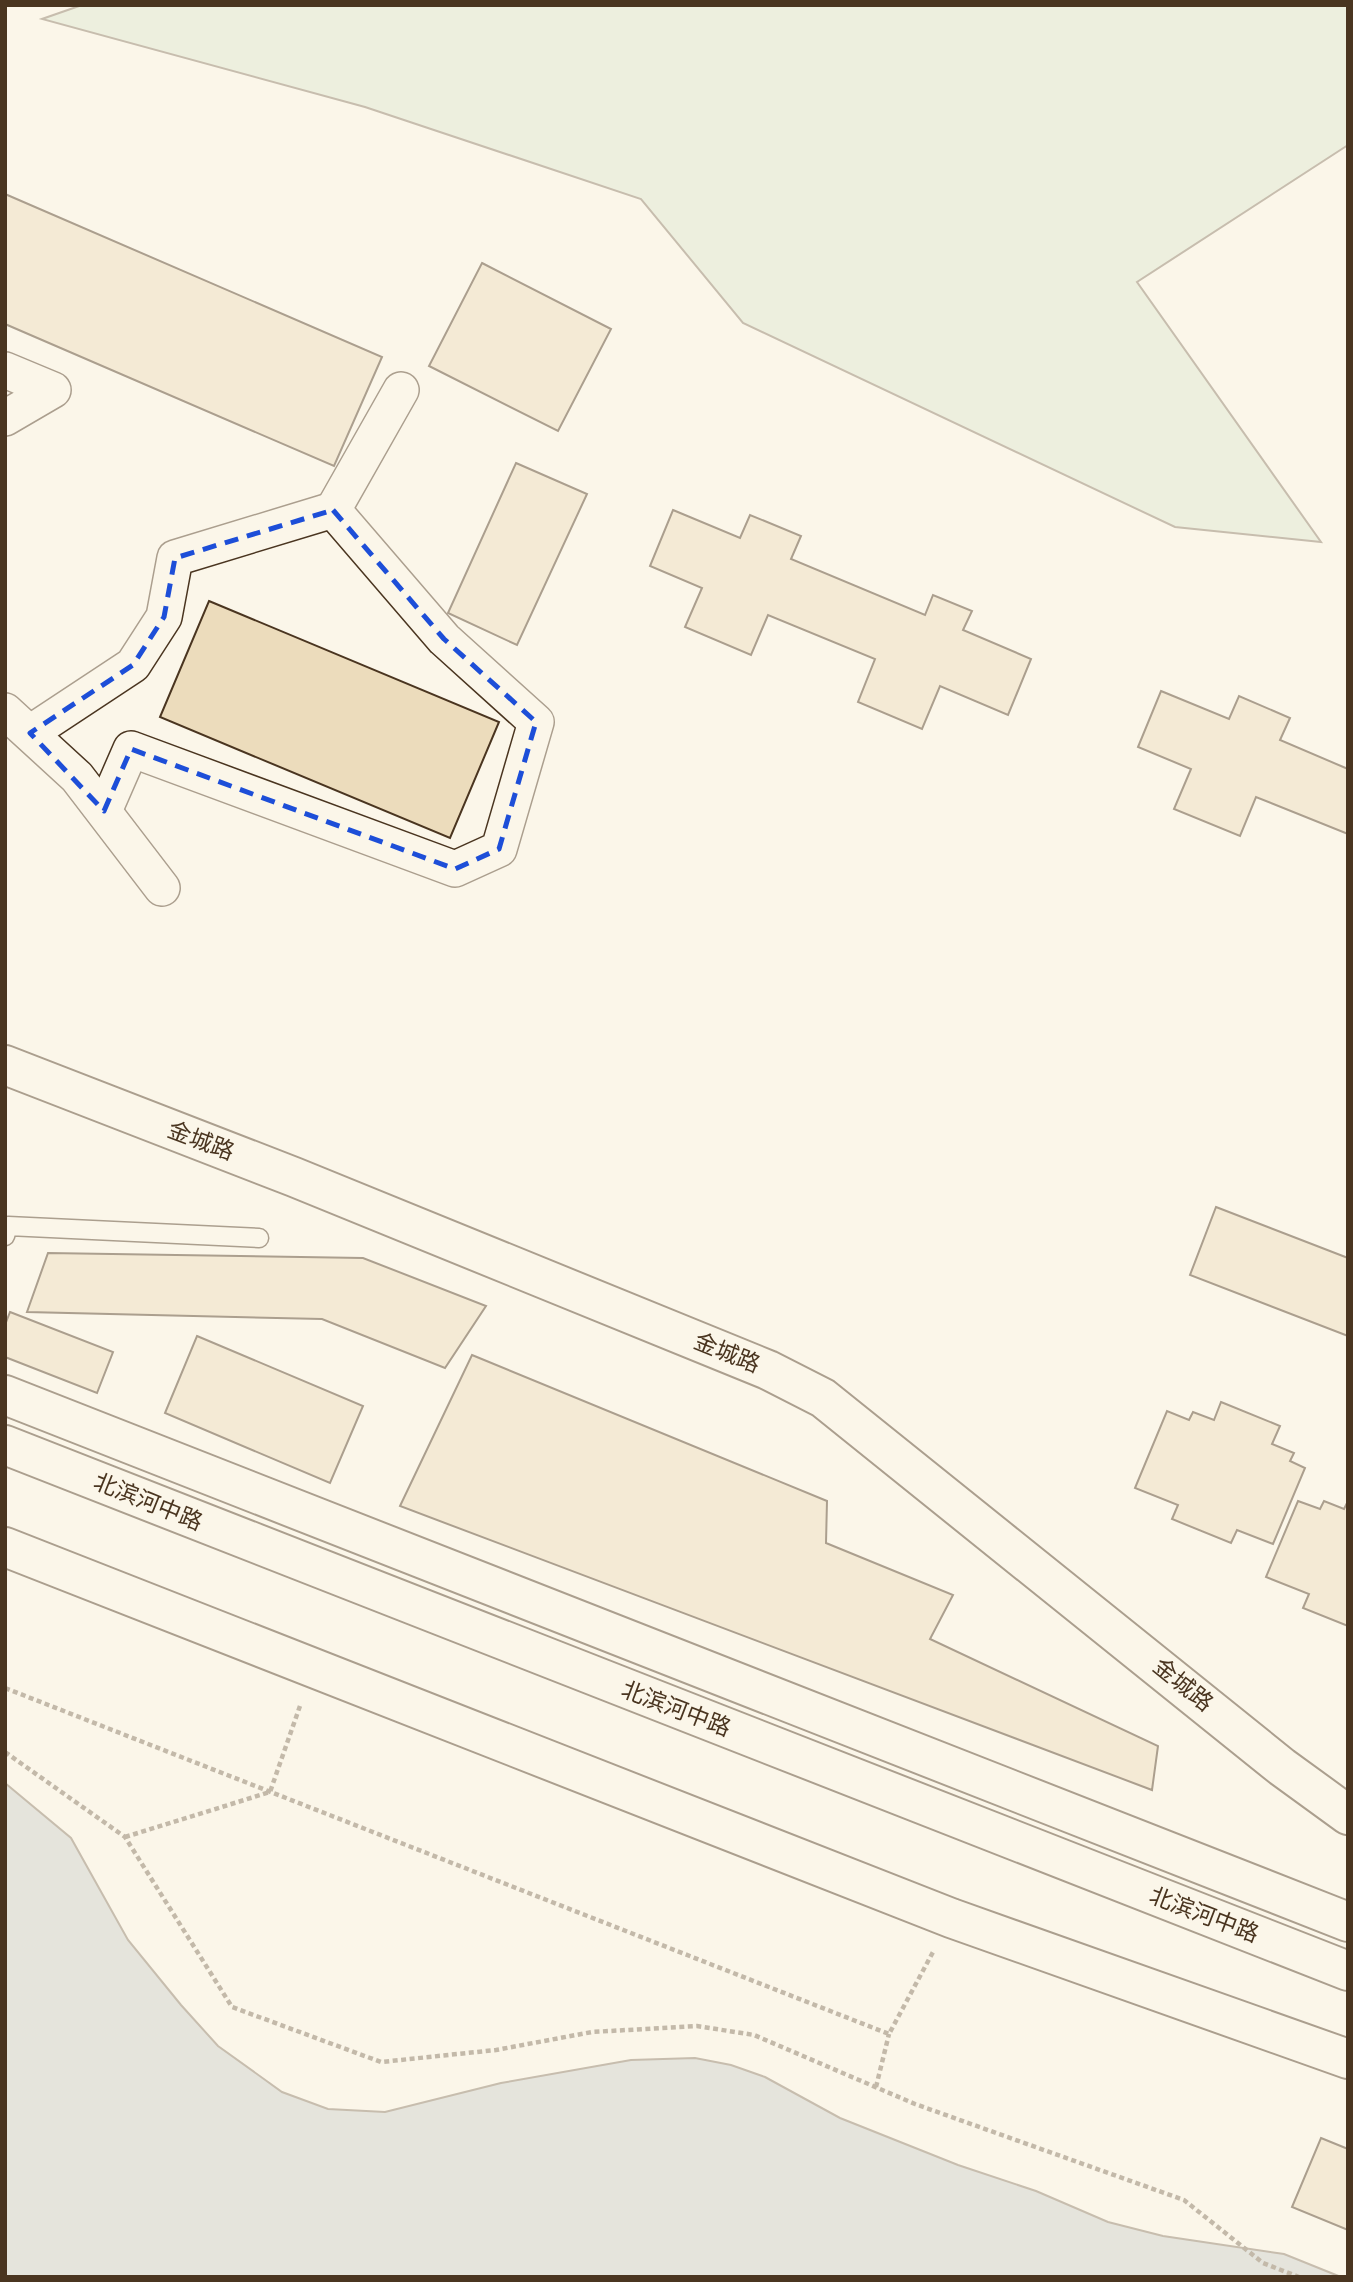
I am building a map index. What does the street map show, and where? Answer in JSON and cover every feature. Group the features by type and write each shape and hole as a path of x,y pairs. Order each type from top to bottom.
{"street":[{"path":"5,370 53,390 5,418"},
{"path":"162,888 77,777 18,722 133,665 164,617 175,558 333,510 401,390"},
{"path":"104,811 131,749 455,869 499,849 536,722 444,639 333,510"},
{"name":"金城路","path":"5,1065 294,1177 768,1370 823,1398 1282,1767 1348,1815"},
{"path":"5,1395 1348,1922"},
{"name":"北滨河中路","path":"5,1445 1348,1971"},
{"path":"5,1547 951,1918 1348,2059"}],"lane":[{"path":"5,1236 8,1226 259,1238"}],"path":[{"path":"270,1792 313,1669"},
{"path":"5,1688 889,2034"},
{"path":"5,1752 125,1837 232,2007 381,2062 496,2050 592,2032 697,2026 754,2035 915,2104 1184,2200 1263,2263 1299,2277"},
{"path":"125,1837 270,1792"},
{"path":"876,2087 889,2034 951,1918"}],"highlighted area":[{"path":"333,510 444,639 536,722 499,849 455,869 131,749 104,811 30,733 133,665 164,617 175,558"}],"green space":[{"path":"82,5 1348,5 1348,145 1137,282 1321,542 1175,527 743,323 641,199 365,107 42,19"}],"shaded area":[{"path":"5,1783 71,1838 128,1940 181,2005 218,2046 282,2092 328,2109 385,2112 501,2083 631,2060 695,2058 731,2065 765,2077 840,2118 958,2165 1036,2191 1108,2222 1163,2236 1284,2254 1341,2277 5,2277"}],"building":[{"path":"5,194 382,357 334,466 5,324"},
{"path":"482,263 611,329 558,431 429,366"},
{"path":"516,463 587,494 517,645 448,613"},
{"path":"673,510 740,538 750,515 801,536 791,559 925,615 933,595 972,611 963,630 1031,659 1008,715 940,686 922,729 858,702 875,659 768,615 751,655 685,627 702,588 650,566"},
{"path":"209,601 499,722 450,838 160,717"},
{"path":"1161,691 1229,719 1239,696 1290,718 1280,740 1348,769 1348,834 1256,797 1240,836 1174,809 1191,769 1138,747"},
{"path":"1216,1207 1348,1258 1348,1336 1190,1275"},
{"path":"48,1253 363,1258 486,1306 445,1368 322,1319 27,1312"},
{"path":"10,1312 113,1352 97,1393 5,1357 5,1325"},
{"path":"197,1336 363,1406 330,1483 165,1413"},
{"path":"472,1355 827,1501 826,1543 953,1595 930,1639 1158,1746 1152,1790 400,1506"},
{"path":"1221,1402 1280,1426 1272,1444 1294,1453 1290,1461 1305,1468 1273,1544 1237,1530 1231,1543 1172,1519 1178,1505 1135,1488 1167,1411 1189,1420 1193,1412 1214,1420"},
{"path":"1298,1501 1320,1509 1324,1501 1344,1509 1348,1501 1348,1626 1303,1608 1309,1594 1266,1577"},
{"path":"1321,2138 1348,2149 1348,2230 1292,2207"}]}
